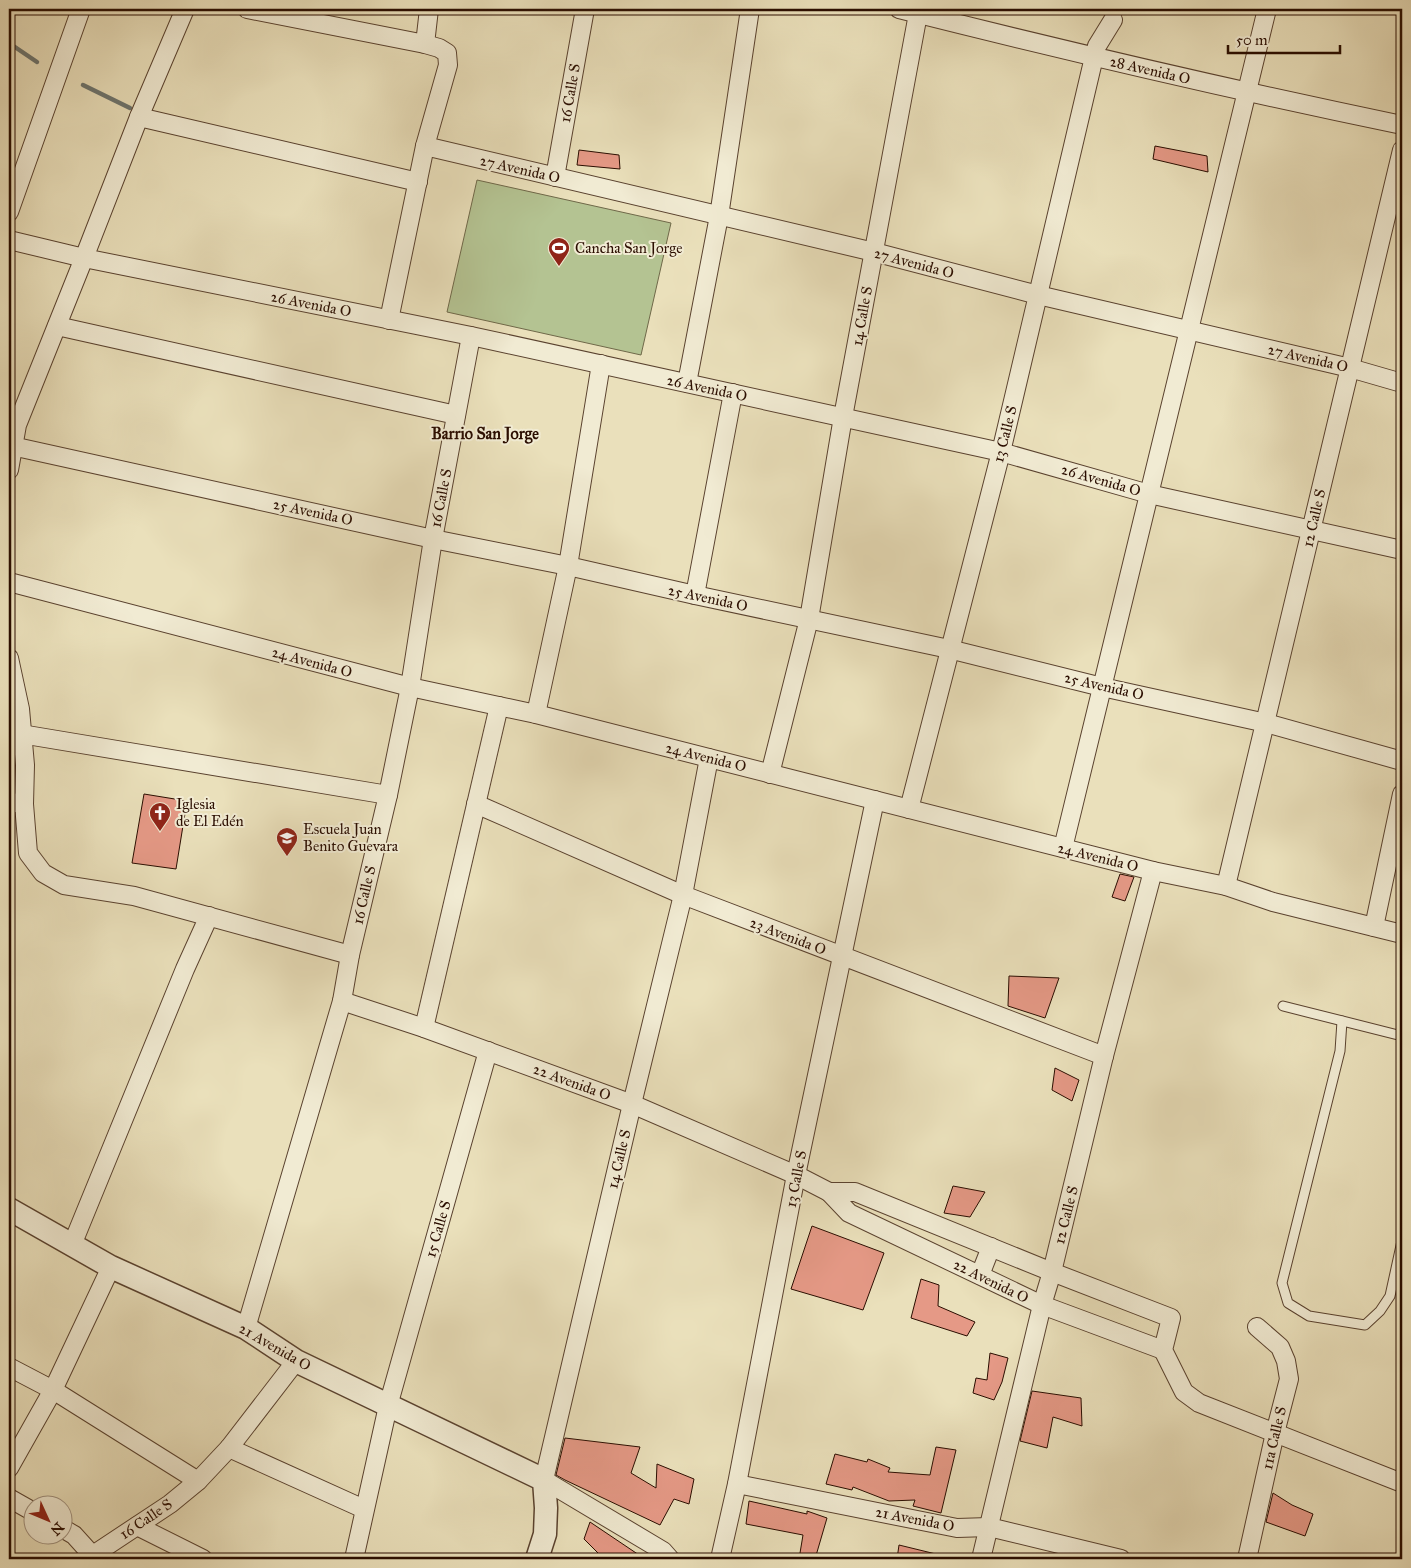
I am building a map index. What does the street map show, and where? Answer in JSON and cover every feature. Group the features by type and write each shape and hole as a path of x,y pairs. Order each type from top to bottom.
{"street":[{"path":"9,212 81,9"},
{"path":"9,470 17,425 139,116 185,9"},
{"path":"247,9 425,44 439,48 447,53 448,65 425,146 389,320"},
{"path":"425,44 429,9"},
{"name":"16 Calle S","path":"555,177 585,9"},
{"path":"687,383 718,216 750,9"},
{"name":"28 Avenida O","path":"899,9 1094,58 1246,93 1402,125"},
{"path":"1063,848 1267,9"},
{"name":"14 Calle S","path":"770,774 809,619 843,417 918,14"},
{"name":"13 Calle S","path":"909,809 1001,452 1097,46 1113,20"},
{"path":"139,116 418,182"},
{"name":"27 Avenida O","path":"425,146 874,252 1038,295 1350,368 1402,383"},
{"name":"12 Calle S","path":"1226,886 1402,150"},
{"name":"26 Avenida O","path":"9,240 84,258 471,336 1001,452 1149,494 1402,550"},
{"path":"57,326 456,415"},
{"name":"16 Calle S","path":"246,1328 342,1001 350,955 388,795 410,687 433,539 471,336"},
{"path":"536,714 568,566 601,364"},
{"path":"695,595 733,393"},
{"name":"25 Avenida O","path":"12,446 433,539 568,566 949,649 1102,687 1266,723 1402,761"},
{"name":"24 Avenida O","path":"9,582 410,687 536,714 1153,871 1226,886 1273,902 1402,934"},
{"path":"9,658 12,685 20,708 16,732 25,765 16,803 28,853 43,873 64,885 134,896 350,955"},
{"path":"424,1028 499,706"},
{"path":"16,732 388,795"},
{"name":"14 Calle S","path":"537,1559 545,1534 544,1480 683,895 709,758"},
{"path":"1374,927 1402,794"},
{"name":"13 Calle S","path":"720,1559 737,1484 796,1175 875,800"},
{"name":"23 Avenida O","path":"476,804 683,895 1104,1056"},
{"name":"12 Calle S","path":"981,1559 1104,1056 1153,871"},
{"path":"72,1245 185,969 209,916"},
{"name":"22 Avenida O","path":"342,1001 424,1028 632,1104 796,1175 829,1192 849,1213 1042,1305 1163,1350"},
{"name":"15 Calle S","path":"354,1559 388,1406 488,1051"},
{"path":"829,1192 855,1192 1171,1318 1163,1350 1184,1392 1199,1403 1402,1484"},
{"name":"21 Avenida O","path":"9,1209 111,1267 246,1328 296,1361 544,1480"},
{"path":"980,1275 991,1247"},
{"path":"9,1468 53,1390 111,1267"},
{"name":"11a Calle S","path":"1247,1559 1274,1433 1289,1379 1286,1361 1280,1346 1257,1327"},
{"name":"16 Calle S","path":"90,1558 170,1504 198,1481 229,1448 296,1361"},
{"path":"9,1367 53,1390 198,1481"},
{"path":"229,1448 364,1509"},
{"path":"544,1480 663,1551 670,1559"},
{"name":"21 Avenida O","path":"737,1484 957,1528 989,1527 1121,1559"},
{"path":"9,1498 22,1505"},
{"path":"137,1526 203,1559"},
{"path":"72,1534 90,1558"}],"lane":[{"path":"1283,1006 1402,1036"},
{"path":"1342,1021 1340,1051 1282,1283 1288,1303 1309,1316 1365,1325 1380,1311 1390,1296 1402,1241"}],"green space":[{"name":"Cancha San Jorge","path":"477,180 671,223 641,355 447,312"}],"building":[{"path":"1155,146 1207,156 1208,172 1153,159"},
{"path":"579,150 619,155 620,169 577,165"},
{"name":"Iglesia de El Edén","path":"144,794 187,801 176,869 132,863"},
{"path":"1120,874 1134,877 1125,901 1112,897"},
{"path":"1009,976 1059,978 1045,1018 1008,1006"},
{"path":"1055,1068 1079,1080 1072,1101 1052,1090"},
{"path":"953,1186 985,1192 970,1217 944,1213"},
{"path":"812,1226 884,1253 863,1310 791,1289"},
{"path":"921,1279 939,1285 938,1306 975,1322 967,1336 911,1318"},
{"path":"990,1353 1008,1358 1002,1382 994,1400 973,1393 976,1378 987,1380"},
{"path":"1032,1391 1081,1398 1082,1426 1053,1417 1047,1448 1020,1441"},
{"path":"565,1438 640,1447 631,1473 656,1488 657,1464 694,1479 689,1504 674,1499 660,1525 565,1480 556,1475"},
{"path":"936,1447 956,1450 941,1513 913,1506 915,1500 889,1501 853,1487 852,1490 826,1484 835,1454 867,1462 868,1459 890,1468 888,1472 930,1475"},
{"path":"1273,1493 1292,1505 1313,1514 1305,1536 1266,1522"},
{"path":"749,1501 807,1514 807,1511 827,1518 815,1559 799,1559 803,1535 746,1524"},
{"path":"590,1522 645,1559 604,1559 584,1539"},
{"path":"899,1545 940,1555 939,1559 897,1559"}],"waterway":[{"path":"9,43 37,62"},
{"path":"83,85 130,108"}],"place":[{"name":"Cancha San Jorge","path":"559,267"},
{"name":"Iglesia de El Edén","path":"160,832"},
{"name":"Escuela Juan Benito Guevara","path":"287,857"}],"district":[{"name":"Barrio San Jorge","path":"485,433"}]}
